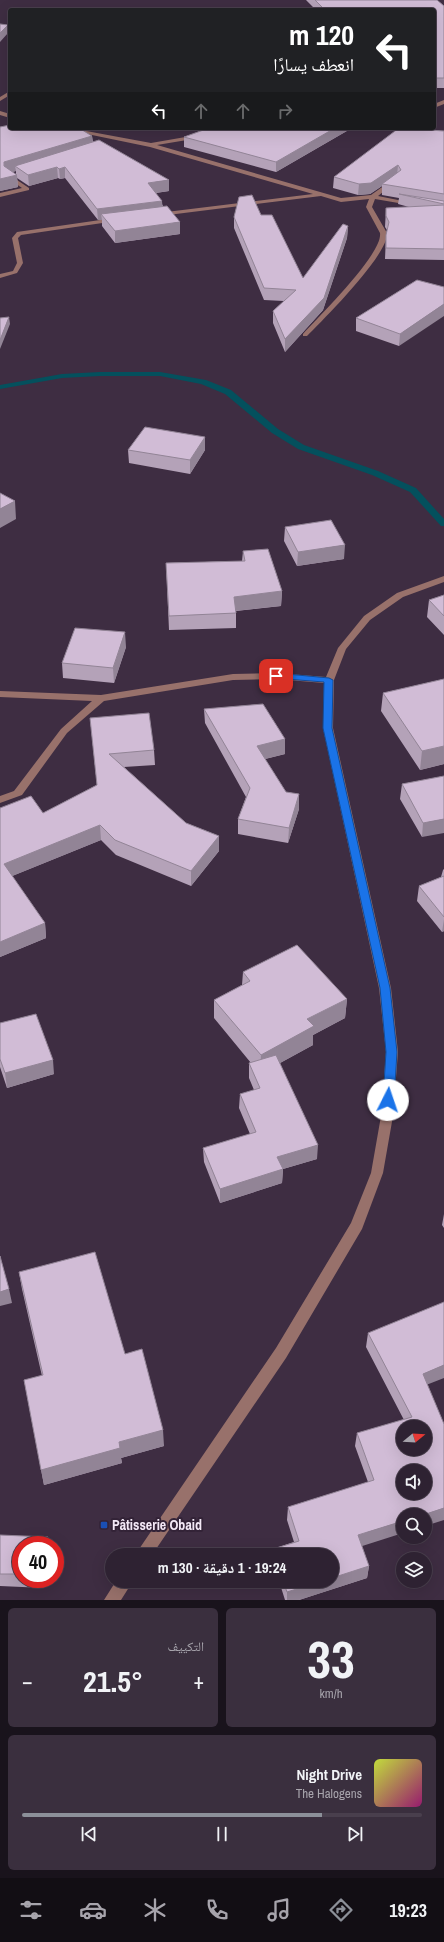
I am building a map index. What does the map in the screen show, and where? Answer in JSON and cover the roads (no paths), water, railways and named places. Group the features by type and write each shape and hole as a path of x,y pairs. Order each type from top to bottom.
{"street":[{"path":"71,130 152,145 341,200 373,197 416,203"},
{"path":"152,145 206,135"},
{"path":"109,145 124,141"},
{"path":"0,195 27,188 8,176 15,174"},
{"path":"305,335 352,284 382,244 384,235 381,226 372,215 369,207 373,197 396,179"},
{"path":"149,215 323,194"},
{"path":"0,276 15,272 20,263 16,238 19,233 118,219"},
{"path":"148,1548 280,1354 357,1225 377,1173 387,1116 392,1052 385,988 328,728 329,680 342,648 367,618 400,595 444,579"},
{"path":"0,694 101,698 233,677 276,676 329,680"},
{"path":"0,800 18,793 64,731 101,698"},
{"path":"112,1600 120,1588"}],"waterway":[{"path":"0,387 62,376 100,374 160,374 203,382 228,392 275,431 301,447 375,473 413,490 444,524"}],"place":[{"name":"Pâtisserie Obaid","path":"104,1525"}]}
